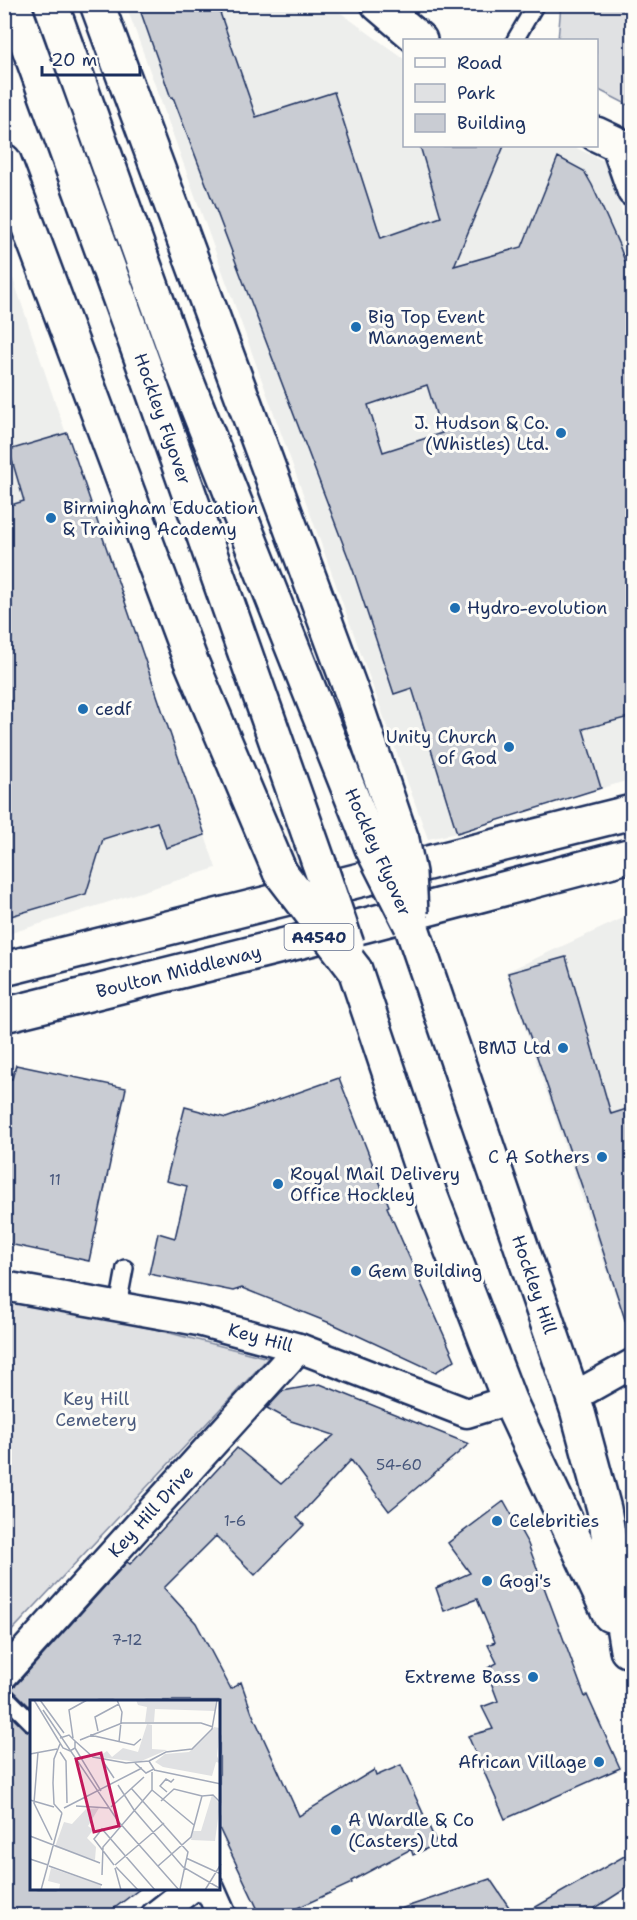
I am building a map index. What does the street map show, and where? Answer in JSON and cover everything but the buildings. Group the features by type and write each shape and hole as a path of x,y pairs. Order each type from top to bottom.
{"main road":[{"name":"Hockley Flyover","path":"13,4 143,363 355,970"},
{"name":"Hockley Flyover","path":"51,4 176,354 387,844 411,925"},
{"path":"97,4 349,685 387,844"},
{"path":"378,4 419,39"},
{"path":"4,161 190,659 280,872 355,970"},
{"name":"A4540","path":"4,969 633,812"},
{"name":"Boulton Middleway","path":"4,1015 366,925 633,855"},
{"name":"Hockley Hill","path":"411,925 573,1397 604,1509 630,1658"},
{"name":"Hockley Hill","path":"355,970 430,1194 509,1400 630,1658"}],"street":[{"path":"615,143 633,192"},
{"name":"Key Hill","path":"4,1286 198,1321 299,1348 467,1413 509,1400"},
{"name":"Key Hill Drive","path":"4,1674 299,1348"},
{"path":"573,1397 633,1364"},
{"path":"154,1916 188,1890"},
{"path":"210,1890 222,1916"}],"lane":[{"path":"516,39 536,4"},
{"path":"118,1306 125,1268"},
{"path":"4,1695 30,1721"}],"shaded area":[{"path":"126,5 330,5 403,58 403,147 574,147 606,162 632,243 632,779 457,833 428,839"},
{"name":"cedf","path":"4,252 216,868 5,935"},
{"path":"632,914 632,1305 615,1295 506,972"}],"green space":[{"path":"561,5 632,5 632,107 598,90 598,39 558,39"},
{"name":"Key Hill Cemetery","path":"5,1298 154,1329 268,1358 5,1638"}],"place":[{"name":"Big Top Event Management","path":"356,327"},
{"name":"J. Hudson & Co. (Whistles) Ltd.","path":"561,433"},
{"name":"Birmingham Education & Training Academy","path":"51,518"},
{"name":"Hydro-evolution","path":"455,608"},
{"name":"cedf","path":"83,709"},
{"name":"Unity Church of God","path":"509,747"},
{"name":"BMJ Ltd","path":"563,1048"},
{"name":"C A Sothers","path":"602,1157"},
{"name":"Royal Mail Delivery Office Hockley","path":"278,1184"},
{"name":"Gem Building","path":"356,1271"},
{"name":"Celebrities","path":"497,1521"},
{"name":"Gogi's","path":"487,1581"},
{"name":"Extreme Bass","path":"533,1677"},
{"name":"African Village","path":"599,1762"},
{"name":"A Wardle & Co (Casters) Ltd","path":"336,1830"}]}
